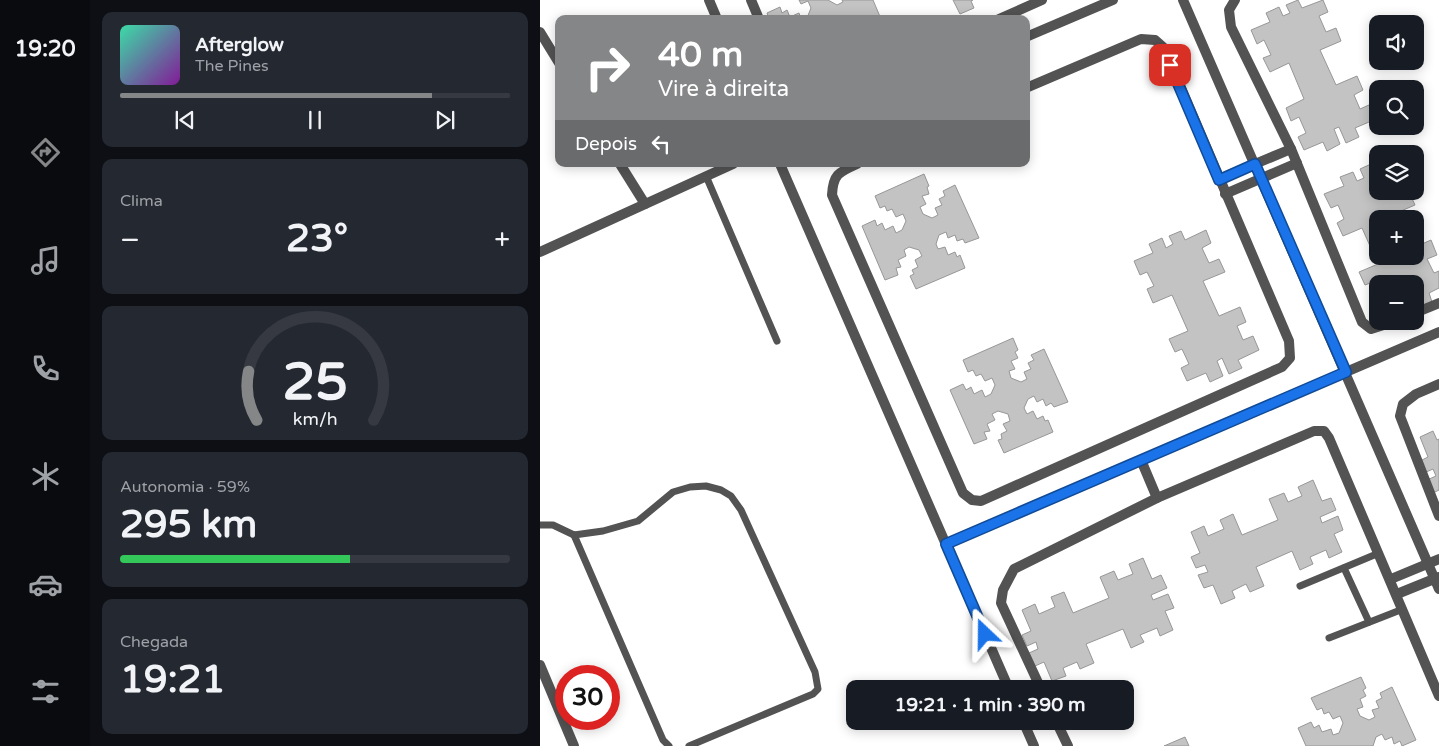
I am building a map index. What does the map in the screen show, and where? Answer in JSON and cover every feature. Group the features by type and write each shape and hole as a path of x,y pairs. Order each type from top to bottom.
{"street":[{"path":"709,0 715,15"},
{"path":"751,0 757,15"},
{"path":"1008,15 1042,0"},
{"path":"1030,35 1113,0"},
{"path":"1183,0 1428,563 1437,577 1439,589"},
{"path":"1235,0 1229,10 1231,27 1298,163 1362,322 1369,327"},
{"path":"540,32 555,56"},
{"path":"850,167 840,171 833,181 832,195 963,493 972,500 981,501 1282,367 1290,358 1289,341 1164,48 1155,40 1141,39 1030,86"},
{"path":"1219,180 1291,148"},
{"path":"1225,194 1298,163"},
{"path":"622,167 645,204"},
{"path":"540,252 727,167"},
{"path":"781,167 1005,680"},
{"path":"1424,309 1439,303"},
{"path":"946,544 1439,332"},
{"path":"1439,384 1416,394 1403,404 1400,416 1439,516"},
{"path":"1037,680 1002,603 1003,590 1014,569 1157,498 1314,431 1324,431 1329,438 1391,579 1439,696"},
{"path":"1141,460 1157,498"},
{"path":"1391,579 1439,559"},
{"path":"1397,594 1437,577"},
{"path":"540,665 574,746"},
{"path":"1027,730 1034,746"},
{"path":"1060,730 1068,746"}],"lane":[{"path":"706,176 777,341"},
{"path":"540,524 553,525 574,535 603,531 638,521 673,492 690,487 706,486 721,490 731,496 741,510 815,672 818,689 813,694 689,746"},
{"path":"574,535 663,740 669,746"},
{"path":"1300,586 1379,553"},
{"path":"1344,568 1369,622"},
{"path":"1329,638 1403,609"}],"building":[{"path":"799,0 828,0 837,5 843,2 842,0 873,0 879,15 808,15 811,8 808,1 801,4"},
{"path":"953,0 973,0 971,1 974,8 960,14"},
{"path":"1298,0 1302,8 1323,0 1328,12 1319,16 1326,32 1336,28 1341,41 1320,50 1336,85 1357,76 1363,90 1354,95 1360,109 1369,105 1369,122 1355,128 1359,137 1346,143 1339,127 1334,129 1340,144 1327,151 1323,142 1304,150 1298,137 1306,133 1299,117 1291,121 1286,108 1304,99 1289,63 1270,72 1263,58 1271,55 1264,40 1257,44 1251,30 1270,22 1266,13 1279,7 1283,16 1290,13 1286,5"},
{"path":"780,7 782,13 787,10 789,15 768,15 767,13"},
{"path":"1369,165 1369,200 1413,200 1415,205 1403,210 1369,210 1369,244 1362,228 1343,236 1337,223 1344,219 1338,205 1331,208 1324,194 1344,186 1340,177 1353,172 1357,181 1364,178 1360,169"},
{"path":"924,174 929,186 927,187 929,194 922,196 926,204 920,207 923,214 932,218 938,215 935,208 942,205 939,199 945,196 943,191 955,185 979,238 965,243 963,239 957,241 955,235 948,238 946,232 939,235 936,244 938,249 945,247 948,255 955,252 957,257 960,255 965,268 916,289 910,276 914,274 912,270 918,267 915,260 922,256 919,250 909,247 904,250 906,256 898,260 901,267 896,268 898,275 885,280 862,226 875,220 877,226 882,223 885,230 893,226 896,233 902,230 906,221 903,214 896,217 892,209 887,211 885,206 880,208 875,196"},
{"path":"1206,230 1211,243 1202,248 1209,263 1219,259 1225,272 1203,281 1219,316 1240,307 1246,322 1237,326 1243,340 1253,336 1259,350 1238,360 1242,368 1229,374 1222,358 1217,361 1223,376 1210,382 1206,373 1187,381 1181,368 1189,364 1182,349 1175,352 1169,339 1188,331 1172,295 1153,303 1147,289 1154,286 1147,272 1140,275 1134,261 1153,253 1149,244 1162,238 1166,248 1173,244 1169,236 1181,231 1185,240"},
{"path":"1431,240 1437,255 1427,259 1434,273 1439,271 1439,288 1429,293 1432,302 1424,305 1424,275 1369,275 1369,284 1365,285 1359,272 1376,265 1424,265 1424,243"},
{"path":"1013,338 1018,350 1015,352 1018,358 1011,361 1015,369 1009,371 1011,378 1021,382 1027,379 1024,372 1031,369 1028,363 1034,360 1031,355 1044,349 1068,402 1054,407 1051,403 1046,406 1043,399 1037,402 1034,396 1028,399 1024,408 1027,414 1033,411 1037,419 1043,416 1045,421 1048,420 1053,432 1004,453 998,440 1002,439 1001,434 1007,431 1003,424 1010,421 1008,414 998,411 992,414 995,420 987,424 990,431 984,432 987,439 974,444 950,390 963,384 966,390 971,387 974,394 982,390 985,397 991,394 995,385 992,378 985,381 981,374 976,376 973,370 968,372 963,360"},
{"path":"1433,431 1437,440 1439,439 1439,490 1433,493 1427,480 1436,476 1433,469 1424,473 1420,461 1428,457 1420,437"},
{"path":"1313,480 1322,501 1331,498 1336,510 1320,517 1322,523 1338,516 1343,530 1334,534 1342,552 1329,558 1326,550 1310,557 1313,564 1300,570 1292,551 1256,567 1264,586 1250,592 1246,584 1232,591 1235,598 1221,604 1213,585 1204,588 1198,575 1208,572 1205,565 1196,568 1191,557 1200,553 1191,532 1204,526 1208,536 1224,529 1220,520 1233,514 1242,535 1278,520 1269,499 1284,493 1288,502 1302,496 1298,487"},
{"path":"1143,558 1152,579 1161,575 1167,588 1151,595 1153,600 1168,594 1174,608 1165,611 1173,630 1160,636 1157,628 1140,635 1144,642 1131,648 1123,629 1086,644 1094,663 1080,669 1077,662 1063,668 1066,676 1052,680 1044,662 1035,666 1029,653 1038,649 1036,642 1027,646 1022,635 1031,631 1022,610 1035,604 1039,614 1055,607 1051,597 1064,592 1073,613 1109,598 1100,577 1114,571 1118,580 1133,574 1129,564"},
{"path":"1361,677 1366,688 1363,690 1366,696 1360,699 1363,707 1357,709 1360,716 1369,720 1375,717 1372,710 1379,708 1376,701 1382,698 1380,693 1392,687 1416,740 1402,746 1400,741 1394,744 1392,737 1385,740 1382,734 1376,737 1373,746 1306,746 1298,728 1311,722 1314,728 1319,725 1322,732 1331,729 1333,735 1339,733 1343,723 1340,716 1333,719 1329,712 1324,714 1322,708 1317,710 1311,698"},
{"path":"1185,737 1189,746 1164,746"}],"route":[{"path":"985,634 946,544 1346,372 1255,164 1219,180 1170,65"}]}
